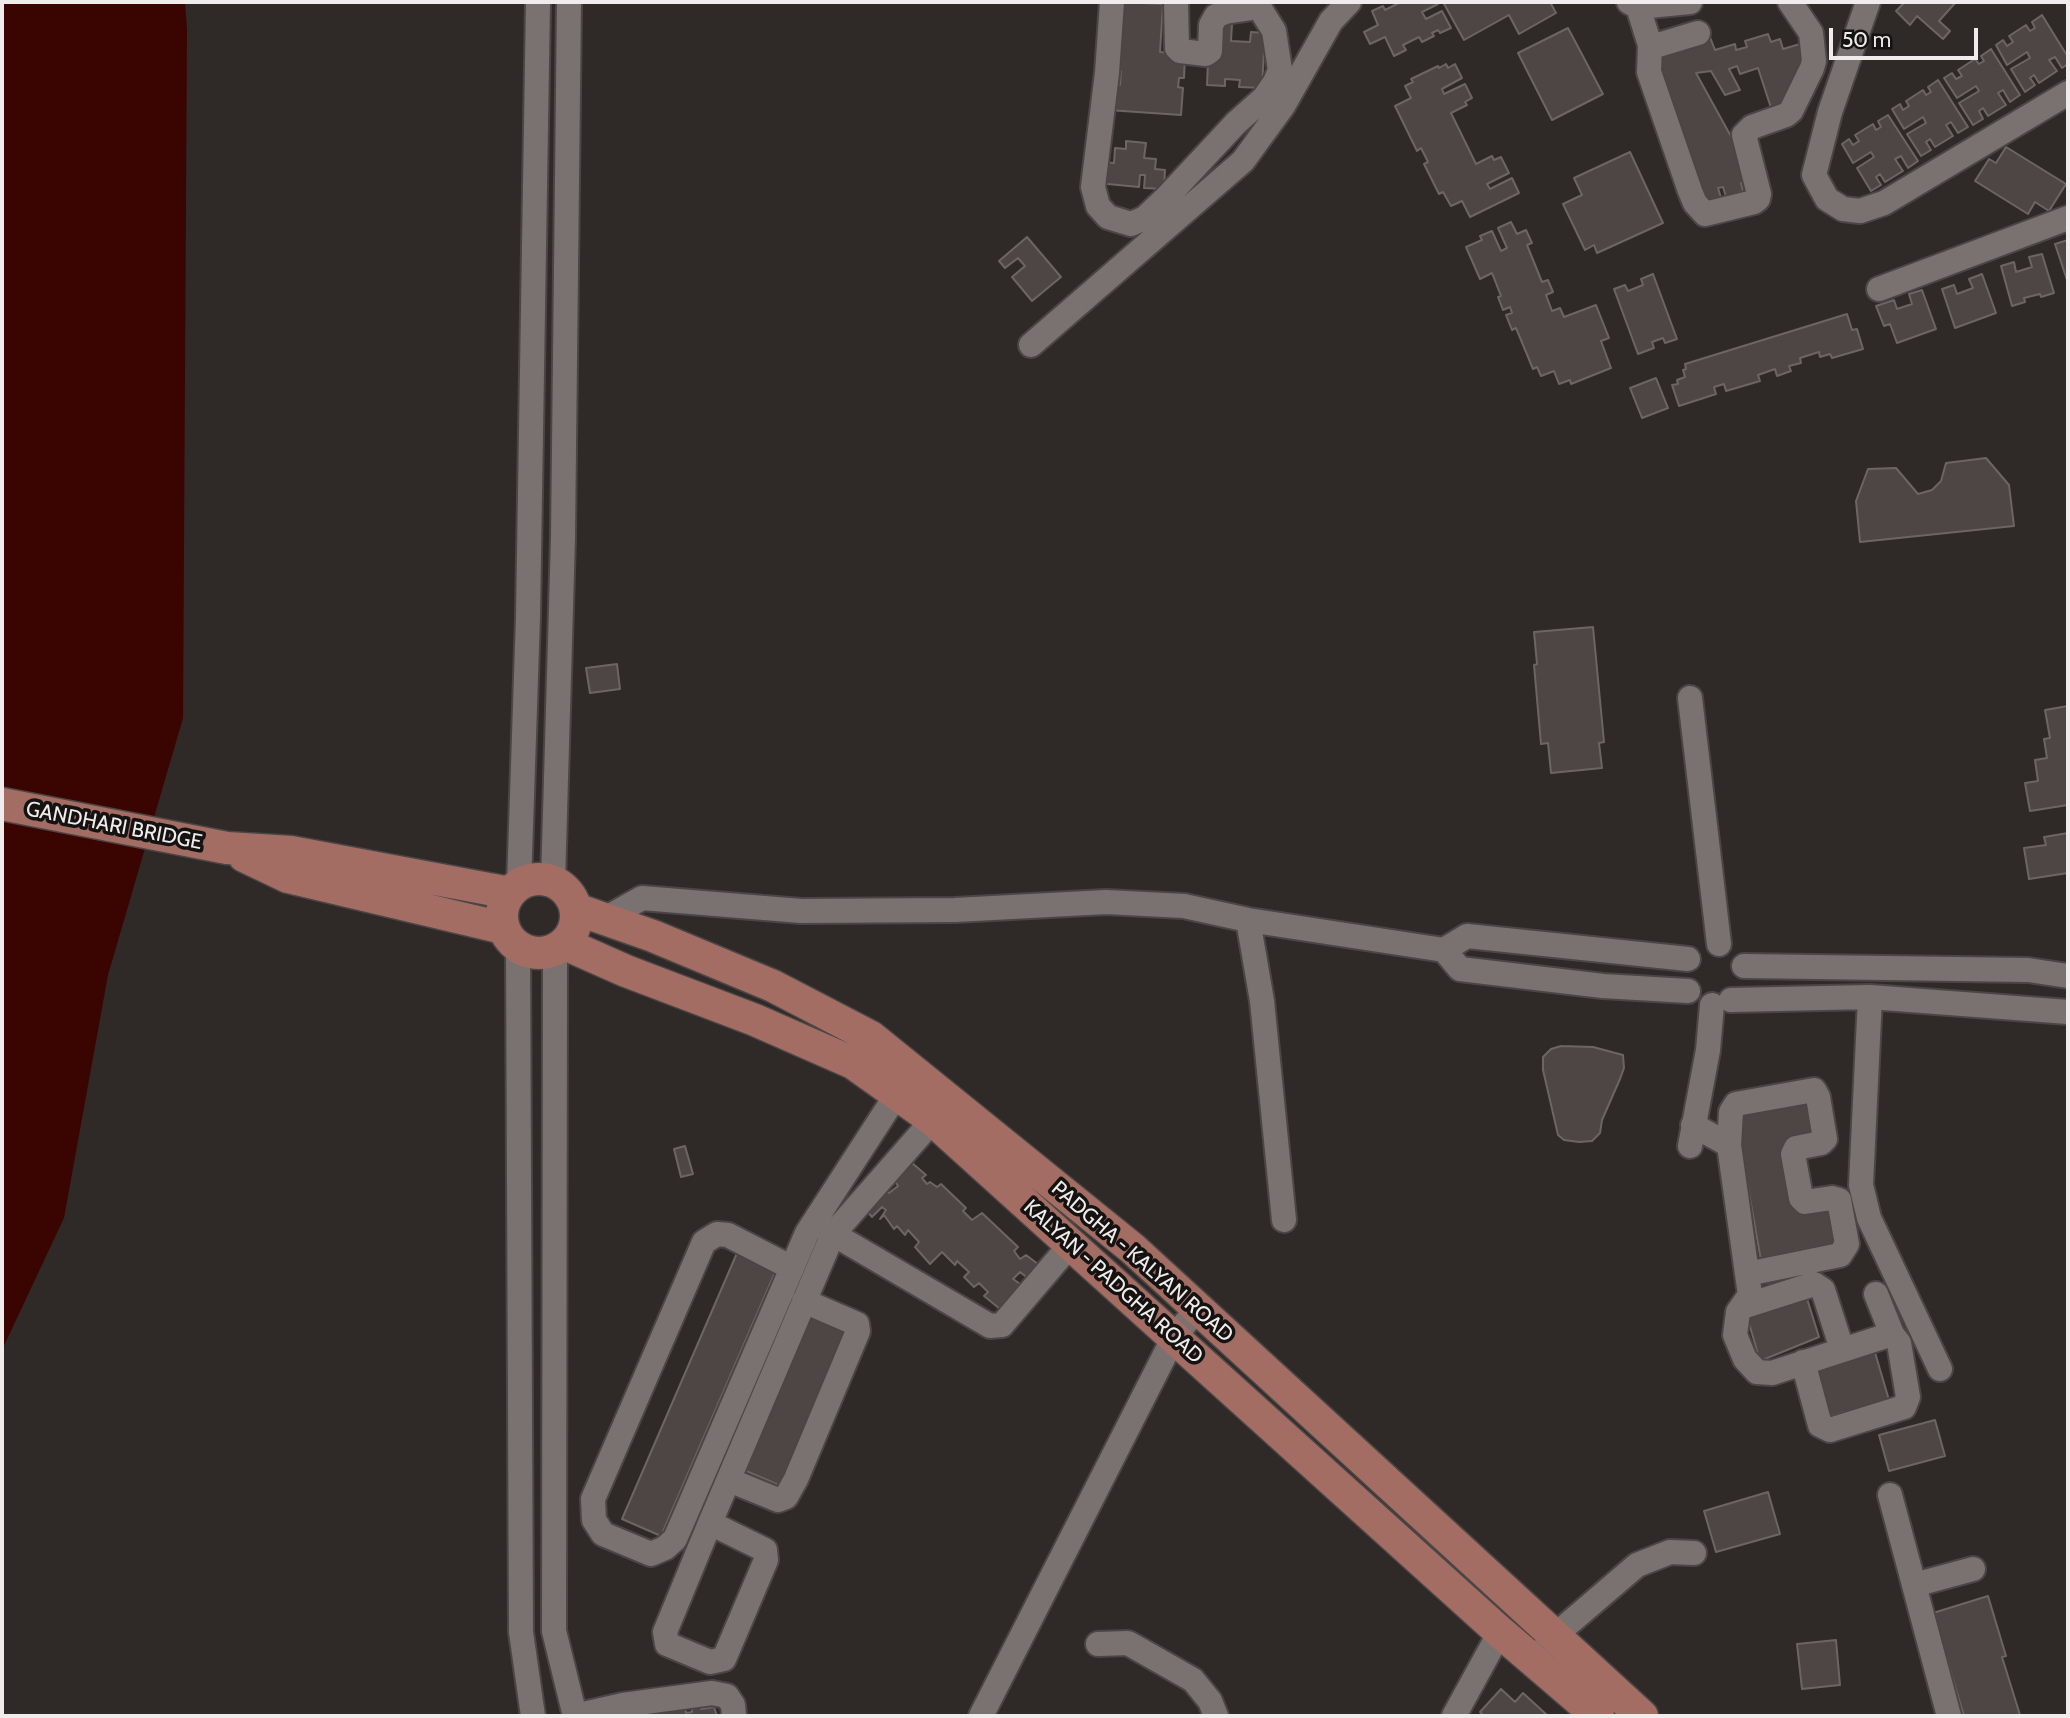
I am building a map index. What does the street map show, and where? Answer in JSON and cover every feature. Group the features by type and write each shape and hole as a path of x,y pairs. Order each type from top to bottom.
{"main road":[{"name":"GANDHARI BRIDGE","path":"2,804 227,848"},
{"path":"227,848 291,852 514,889"},
{"path":"227,848 288,877 511,938 530,953 542,954 560,947 573,933 576,909 572,897 564,888 542,879 530,880 514,889 504,904 511,938"},
{"name":"PADGHA - KALYAN ROAD","path":"576,909 653,936 773,986 871,1037 943,1112 1133,1250 1198,1308 1544,1649 1642,1716"},
{"name":"KALYAN - PADGHA ROAD","path":"560,947 755,1020 853,1063 897,1094 943,1112 1107,1277 1500,1633 1544,1649 1598,1716"},
{"path":"1107,1277 1133,1250"}],"street":[{"path":"514,889 528,617 538,2"},
{"path":"553,882 563,538 569,2"},
{"path":"1112,2 1094,197 1108,217 1121,223 1152,227 1243,161 1283,106 1331,21 1349,2"},
{"path":"1031,345 1152,227 1236,123 1264,99 1275,82 1280,70 1276,42 1268,19 1259,7 1225,12 1213,20 1210,51 1206,54 1180,51 1176,44 1176,2"},
{"path":"1690,2 1634,5 1650,45 1649,72 1695,202 1705,214 1754,202 1759,194 1744,135 1752,127 1786,116 1791,111 1814,61 1811,33 1790,2"},
{"path":"1868,2 1830,112 1814,175 1827,199 1843,209 1860,211 1884,203 2068,93"},
{"path":"1650,45 1655,46 1698,33"},
{"path":"1236,123 1256,143"},
{"path":"1879,289 2068,218"},
{"path":"1690,698 1719,944"},
{"path":"605,919 642,898 801,911 954,910 1106,902 1184,906 1248,920 1444,950 1467,936 1688,958"},
{"path":"1248,920 1262,1000 1284,1220"},
{"path":"511,938 521,1632 533,1716"},
{"path":"1504,974 1507,940"},
{"path":"1729,1145 1692,1136 1708,1050 1722,1003 1743,985 1744,966 1733,950 1719,944 1706,944 1697,948 1688,958 1683,972 1688,991 1695,998 1722,1003 1870,997 2068,1012"},
{"path":"560,947 554,1632 575,1716 645,1709 712,1693 727,1696 733,1705 734,1716"},
{"path":"1444,950 1460,969 1603,986 1688,991"},
{"path":"1744,966 2028,970 2068,976"},
{"path":"2011,1007 2028,970"},
{"path":"1870,997 1861,1185 1869,1218 1940,1369"},
{"path":"1747,1274 1840,1255 1847,1244 1839,1200 1832,1198 1805,1202 1801,1198 1793,1154 1796,1148 1821,1143 1825,1139 1818,1097 1814,1090 1737,1104 1731,1112 1729,1145 1750,1296 1738,1312 1735,1335 1745,1359 1756,1372 1772,1373 1892,1334"},
{"path":"792,1268 728,1235 717,1234 704,1242 593,1499 594,1520 603,1535 651,1554 676,1539 807,1233 897,1094"},
{"path":"710,1523 765,1550 766,1560 724,1659 709,1662 667,1644 666,1632 710,1523 804,1301 833,1234 943,1112"},
{"path":"833,1234 989,1326 1002,1325 1072,1244"},
{"path":"1742,1307 1814,1284 1823,1290 1842,1349"},
{"path":"1803,1362 1820,1425 1830,1430 1903,1407 1908,1397 1899,1343 1892,1334 1876,1294"},
{"path":"729,1480 778,1500 786,1497 796,1479 858,1331 857,1324 804,1301"},
{"path":"981,1716 1174,1337 1198,1308"},
{"path":"1891,1495 1948,1716"},
{"path":"1544,1649 1637,1565 1670,1552 1694,1553"},
{"path":"1914,1585 1973,1569"},
{"path":"1454,1716 1500,1633"},
{"path":"1098,1644 1128,1643 1193,1680 1210,1700 1216,1716"}],"shaded area":[{"path":"2,2 185,2 187,29 183,718 108,975 64,1218 2,1350"}],"building":[{"path":"1120,2 1163,4 1160,52 1185,54 1184,78 1179,78 1178,87 1183,88 1181,115 1108,110 1110,85 1120,85 1121,71 1108,71"},
{"path":"1401,2 1437,2 1438,4 1422,12 1426,19 1442,11 1451,28 1440,33 1438,30 1432,33 1434,36 1422,42 1419,37 1403,45 1406,50 1394,56 1385,37 1370,44 1364,32 1378,25 1372,11 1383,6 1385,10"},
{"path":"1443,2 1550,2 1556,13 1519,34 1509,15 1464,40"},
{"path":"1905,2 1956,2 1939,21 1950,31 1943,39 1917,16 1910,25 1896,11"},
{"path":"2042,15 2068,57 2068,64 2062,68 2055,57 2049,60 2057,71 2039,83 2034,75 2030,78 2035,85 2025,92 2011,69 2030,58 2027,52 2007,65 1996,45 2003,40 2007,46 2013,42 2009,36 2026,25 2030,31 2035,28 2032,22"},
{"path":"1219,23 1232,24 1231,41 1250,42 1251,32 1265,33 1262,88 1239,87 1240,80 1225,79 1225,86 1207,85 1208,61"},
{"path":"1568,28 1603,94 1552,120 1518,53"},
{"path":"1708,32 1715,50 1735,44 1736,50 1747,47 1745,41 1768,34 1771,42 1780,39 1783,49 1800,44 1803,54 1802,85 1791,105 1772,111 1758,68 1740,74 1737,66 1729,69 1740,90 1725,95 1711,71 1696,73 1744,160 1746,181 1741,183 1743,191 1726,197 1723,187 1718,188 1721,198 1703,204 1651,59"},
{"path":"1991,49 2020,95 2010,102 2003,90 1998,93 2006,105 1988,116 1983,108 1979,111 1983,119 1973,125 1959,103 1979,91 1976,86 1957,98 1944,78 1952,73 1956,79 1962,76 1958,70 1975,59 1979,64 1984,61 1981,56"},
{"path":"1446,64 1448,68 1455,64 1462,78 1442,89 1444,94 1465,84 1472,98 1465,102 1467,105 1451,113 1476,164 1492,156 1494,160 1501,157 1509,173 1487,184 1490,189 1512,178 1519,193 1470,217 1462,201 1451,206 1443,192 1439,194 1424,164 1428,162 1421,148 1417,151 1395,106 1411,98 1405,86 1413,82 1411,79"},
{"path":"1938,80 1968,127 1958,133 1951,122 1946,125 1953,136 1935,147 1930,139 1926,142 1931,150 1921,156 1907,134 1926,123 1923,117 1904,129 1892,109 1900,104 1903,110 1909,106 1906,101 1923,90 1926,95 1931,92 1928,87"},
{"path":"1888,115 1918,161 1908,168 1901,156 1895,159 1903,171 1885,182 1880,174 1876,177 1881,185 1871,191 1857,168 1874,157 1871,152 1853,163 1842,144 1849,139 1853,145 1859,141 1855,135 1873,124 1876,130 1881,127 1878,121"},
{"path":"1126,141 1146,143 1144,158 1156,159 1155,169 1165,170 1164,189 1144,188 1145,175 1140,175 1139,187 1097,183 1099,162 1114,163 1115,148 1126,149"},
{"path":"2006,147 2066,184 2049,211 2035,202 2028,214 1975,181 1989,159 1996,163"},
{"path":"1630,152 1663,223 1597,253 1594,245 1585,250 1563,204 1582,195 1574,178"},
{"path":"1511,222 1517,234 1526,230 1532,243 1527,245 1542,282 1548,280 1553,292 1546,295 1552,311 1560,308 1564,317 1596,305 1609,338 1601,341 1611,368 1571,384 1570,380 1559,384 1554,371 1541,376 1537,367 1533,369 1516,328 1512,330 1506,315 1512,313 1510,307 1503,310 1492,273 1480,279 1466,247 1482,240 1480,236 1492,231 1501,251 1507,248 1498,228"},
{"path":"1027,237 1061,277 1032,301 1012,277 1025,266 1018,258 1005,268 999,261"},
{"path":"2068,240 2068,283 2055,244"},
{"path":"2042,254 2054,293 2024,298 2025,302 2012,306 2001,266 2014,262 2016,272 2032,267 2029,257"},
{"path":"1653,274 1677,339 1665,343 1663,338 1652,342 1654,348 1638,354 1614,289 1625,285 1628,291 1643,285 1641,279"},
{"path":"1982,274 1996,313 1955,328 1942,289 1954,285 1957,294 1973,288 1969,279"},
{"path":"1922,290 1936,329 1897,343 1890,324 1884,326 1876,306 1894,300 1897,309 1912,304 1909,294"},
{"path":"1847,314 1852,330 1857,329 1863,349 1832,358 1830,354 1820,357 1819,352 1800,358 1801,363 1789,366 1791,371 1777,376 1775,369 1758,375 1760,381 1726,391 1724,384 1714,387 1716,394 1679,406 1672,385 1678,384 1677,380 1685,377 1685,364"},
{"path":"1656,378 1668,408 1642,418 1630,388"},
{"path":"1986,458 2009,485 2014,526 1860,542 1856,501 1868,469 1896,468 1918,494 1932,490 1941,481 1946,463"},
{"path":"1593,627 1604,742 1599,743 1602,768 1551,773 1548,743 1541,744 1534,632"},
{"path":"617,664 620,689 590,693 586,668"},
{"path":"2068,706 2068,805 2030,811 2025,783 2038,781 2035,760 2047,758 2044,739 2050,738 2045,710"},
{"path":"2068,833 2068,873 2029,879 2024,848 2046,845 2044,837"},
{"path":"1561,1046 1593,1047 1623,1055 1624,1068 1602,1120 1600,1133 1592,1141 1564,1140 1558,1135 1543,1070 1543,1057 1551,1049"},
{"path":"1813,1096 1820,1139 1787,1145 1799,1209 1830,1204 1838,1250 1812,1248 1795,1251 1796,1261 1762,1266 1734,1109"},
{"path":"685,1146 693,1174 681,1177 674,1149"},
{"path":"911,1162 926,1175 922,1178 927,1184 930,1182 937,1187 941,1184 966,1208 963,1211 972,1220 982,1213 1018,1247 1014,1251 1020,1259 1026,1255 1042,1267 1029,1279 1020,1272 1013,1279 1026,1288 1000,1309 984,1296 988,1292 979,1283 974,1287 964,1277 969,1272 957,1261 955,1265 942,1252 930,1264 915,1247 919,1242 908,1230 905,1235 897,1226 894,1229 884,1215 880,1219 886,1210 882,1207 872,1217 866,1210 883,1189 889,1193 898,1186 893,1178"},
{"path":"737,1253 776,1270 661,1536 622,1519"},
{"path":"1804,1289 1819,1337 1760,1361 1746,1313"},
{"path":"811,1315 851,1332 786,1488 746,1471"},
{"path":"1874,1349 1889,1400 1827,1417 1812,1366"},
{"path":"1935,1420 1945,1456 1889,1471 1879,1435"},
{"path":"1768,1492 1780,1534 1716,1552 1704,1511"},
{"path":"1988,1596 2006,1656 2002,1657 2020,1715 1964,1716 1933,1613"},
{"path":"1836,1640 1840,1685 1802,1689 1797,1644"},
{"path":"1501,1689 1515,1702 1523,1693 1548,1716 1484,1716 1480,1712"},
{"path":"685,1706 686,1713 700,1706 701,1709 714,1707 717,1716 657,1716 657,1712"}]}
